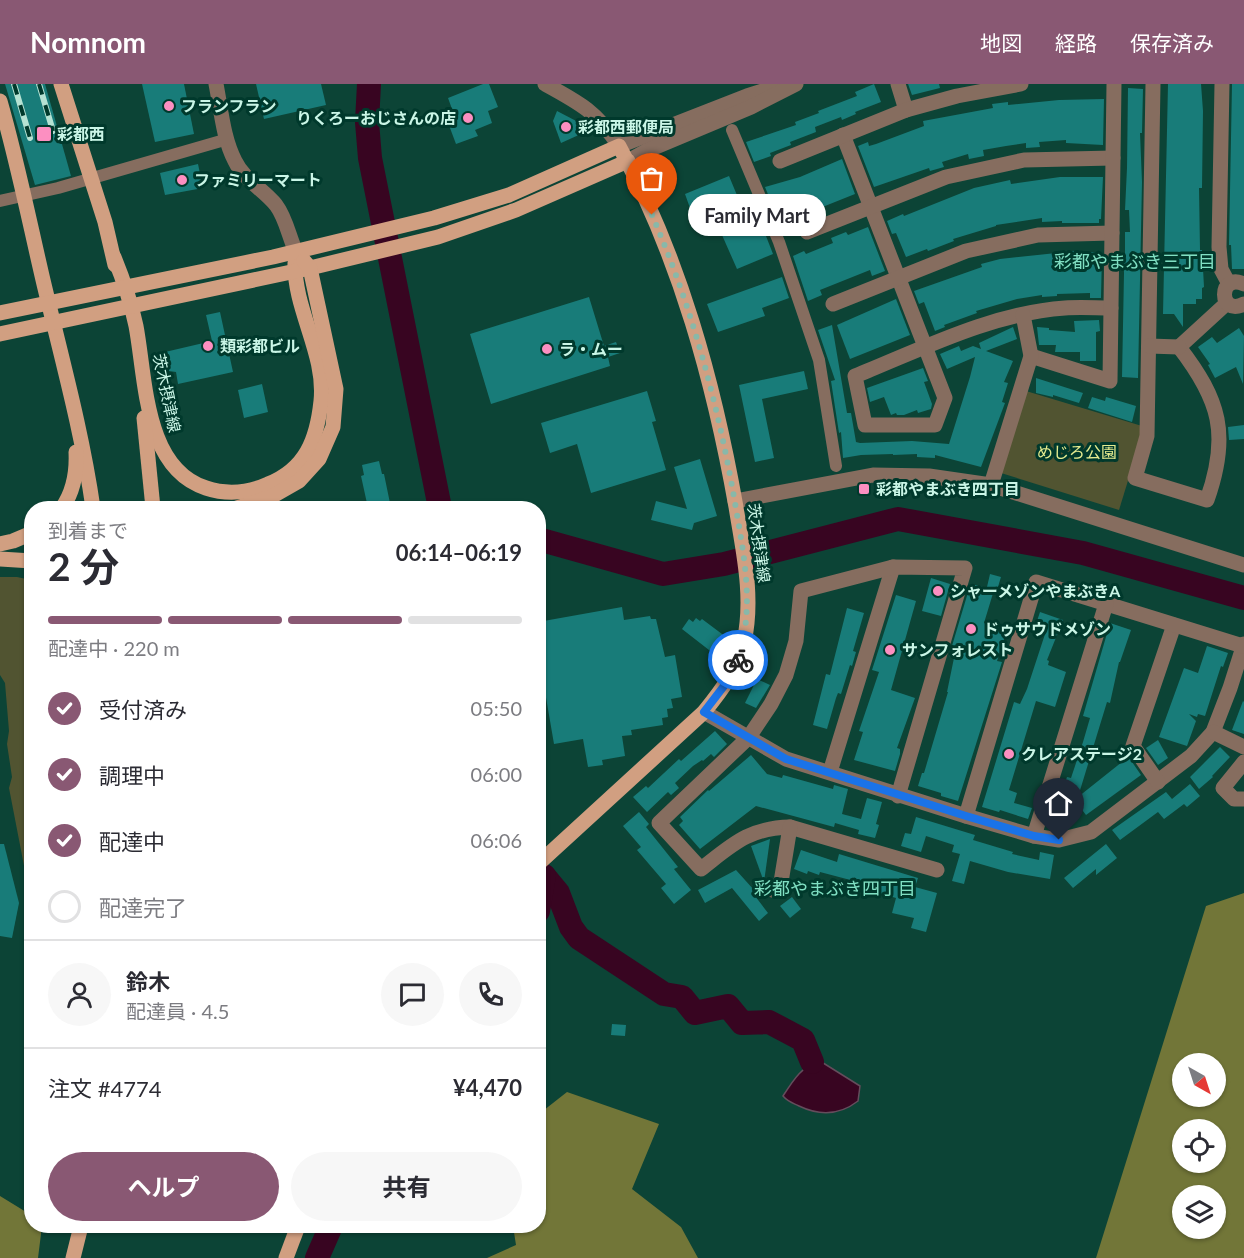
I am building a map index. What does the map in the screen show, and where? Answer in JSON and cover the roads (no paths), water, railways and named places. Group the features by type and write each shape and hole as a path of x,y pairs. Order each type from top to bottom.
{"main road":[{"name":"茨木摂津線","path":"61,84 90,171 114,256 134,348 142,398 152,501"},
{"path":"0,101 20,174 83,450 92,501"},
{"name":"茨木摂津線","path":"546,857 704,712 724,686 737,663 744,642 748,618 748,586 740,530 716,408 690,315 668,252 620,146"},
{"path":"0,313 296,252 434,218 509,195 620,146"},
{"path":"0,334 340,261 438,237 516,210 628,161"},
{"name":"茨木摂津線","path":"259,501 271,497 299,481 319,459 333,427 336,389 296,252"},
{"name":"茨木摂津線","path":"114,256 129,297 153,422 160,445 172,465 189,480 204,488 228,493 256,489 281,478 300,462 313,443 318,426 322,390 317,361 297,288 302,269"},
{"path":"67,501 76,472 69,395"},
{"path":"0,544 24,536"},
{"path":"0,559 24,560"},
{"path":"73,1258 79,1233"},
{"path":"286,1258 295,1233"}],"street":[{"path":"216,84 223,123 234,159 241,172 278,207 296,252"},
{"path":"545,84 591,111 620,146 747,96 784,84"},
{"path":"628,161 646,151 752,107 796,84"},
{"path":"898,84 906,110"},
{"path":"780,160 906,110 957,96 1021,84"},
{"path":"1030,356 1110,381 1114,84"},
{"path":"1153,84 1148,436 1135,478 1207,500 1219,459 1219,426 1207,389 1179,347"},
{"path":"1222,84 1219,247 1221,269 1236,284 1224,293 1227,303 1235,307 1244,305"},
{"path":"732,130 779,242 819,360 836,466"},
{"path":"843,135 870,207 926,348 945,398 935,425 865,425 855,376 926,348 976,327 1023,315 1064,308 1111,308"},
{"path":"0,201 221,141"},
{"path":"807,232 946,177 1023,160 1113,158"},
{"path":"833,304 966,251 1038,235 1112,233"},
{"path":"1149,346 1179,347 1227,303"},
{"path":"991,485 1030,356 1023,315"},
{"path":"735,501 873,475 929,476 991,485 1244,565"},
{"path":"830,772 893,567"},
{"path":"898,796 965,568 893,567 801,591 796,641 786,675 771,704 749,737 659,824 701,869 747,835 768,827 790,827 937,870"},
{"path":"704,712 786,759 898,796 966,816 1034,836 1059,840 1091,832 1191,756 1213,732 1244,645 1036,582 966,816"},
{"path":"1034,836 1106,604"},
{"path":"1158,782 1133,746 1174,625"},
{"path":"1213,732 1244,747"},
{"path":"1244,762 1223,788 1234,800 1244,799"},
{"path":"772,890 781,882 790,827"}],"waterway":[{"path":"369,84 367,122 370,158 439,501"},
{"path":"546,541 663,574 724,564 898,519 1083,553 1244,598"},
{"path":"546,878 558,893 571,927 579,938 664,994 682,997 695,1013 728,1006 742,1023 769,1022 803,1040 812,1062"},
{"path":"317,1258 328,1233"}],"railway":[{"path":"14,84 30,138"},
{"path":"39,84 53,131"}],"place":[{"name":"フランフラン","path":"169,106"},
{"name":"りくろーおじさんの店","path":"468,118"},
{"name":"彩都西郵便局","path":"566,127"},
{"name":"彩都西","path":"44,134"},
{"name":"ファミリーマート","path":"182,180"},
{"name":"Family Mart","path":"652,215"},
{"name":"類彩都ビル","path":"208,346"},
{"name":"ラ・ムー","path":"547,349"},
{"name":"彩都やまぶき四丁目","path":"864,489"},
{"name":"シャーメゾンやまぶきA","path":"938,591"},
{"name":"ドゥサウドメゾン","path":"971,629"},
{"name":"サンフォレスト","path":"890,650"},
{"name":"クレアステージ2","path":"1009,754"}],"district":[{"name":"彩都やまぶき三丁目","path":"1135,262"},
{"name":"彩都やまぶき四丁目","path":"835,889"}],"park label":[{"name":"めじろ公園","path":"1077,452"}]}
